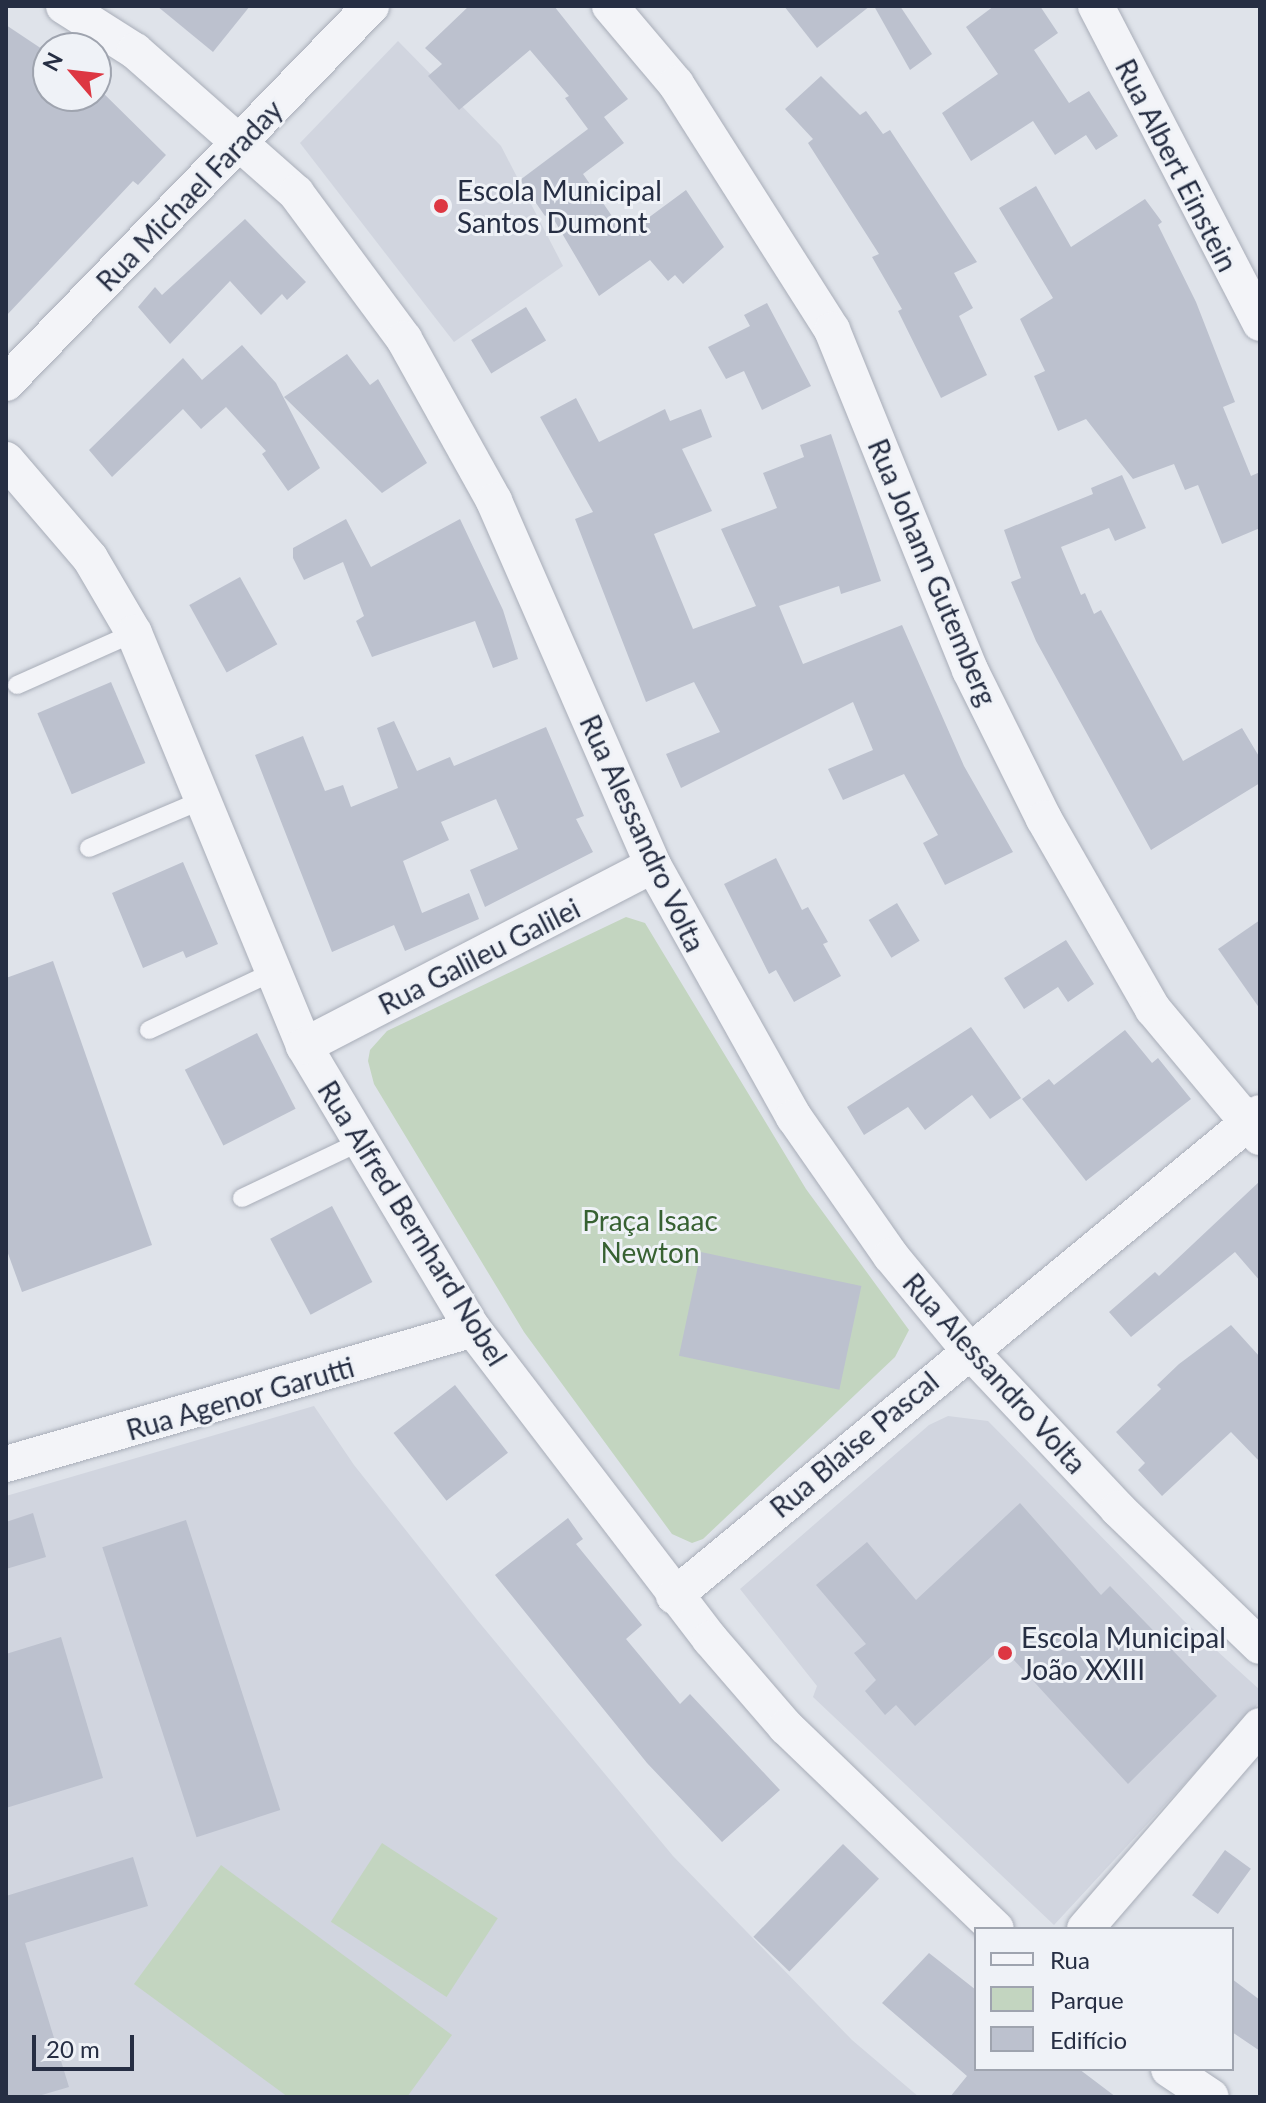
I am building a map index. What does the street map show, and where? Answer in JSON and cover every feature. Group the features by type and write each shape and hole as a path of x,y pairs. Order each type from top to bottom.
{"street":[{"name":"Rua Alessandro Volta","path":"64,6 135,51 296,193 404,339 494,501 653,865 794,1117 891,1256 968,1349 1118,1509 1260,1646"},
{"name":"Rua Michael Faraday","path":"6,383 371,6"},
{"name":"Rua Johann Gutemberg","path":"610,6 676,84 832,330 970,670 1044,819 1153,1009 1256,1125"},
{"name":"Rua Albert Einstein","path":"1096,6 1260,323"},
{"name":"Rua Alfred Bernhard Nobel","path":"6,460 90,558 134,633 304,1046 473,1329 674,1596 786,1727 994,1927"},
{"name":"Rua Galileu Galilei","path":"304,1046 653,865"},
{"name":"Rua Blaise Pascal","path":"674,1596 968,1349 1256,1125"},
{"name":"Rua Agenor Garutti","path":"6,1464 473,1329"},
{"path":"1087,1927 1260,1726"},
{"path":"1172,2071 1211,2097"}],"lane":[{"path":"17,685 134,633"},
{"path":"89,848 202,800"},
{"path":"149,1030 273,972"},
{"path":"242,1198 360,1142"}],"shaded area":[{"name":"Escola Municipal Santos Dumont","path":"398,41 501,146 563,266 454,342 300,143"},
{"path":"314,1406 354,1465 478,1621 673,1856 852,2040 919,2097 6,2097 6,1496"},
{"name":"Escola Municipal João XXIII","path":"948,1416 988,1421 1183,1620 1260,1690 1260,1702 1054,1925 813,1697 817,1686 740,1589 929,1425"}],"green space":[{"name":"Praça Isaac Newton","path":"626,917 645,923 806,1189 909,1330 895,1357 703,1539 692,1543 672,1534 524,1332 374,1084 368,1061 370,1050 387,1031"},
{"path":"382,1843 498,1918 447,1997 331,1922"},
{"path":"221,1865 452,2035 407,2097 288,2097 134,1984"}],"building":[{"path":"157,6 250,6 213,52"},
{"path":"469,6 554,6 628,99 604,117 624,143 583,174 625,235 686,190 724,247 683,284 675,275 668,281 650,260 599,296 550,213 545,216 520,180 588,129 565,98 569,96 530,50 459,110 428,76 442,64 425,48"},
{"path":"784,6 870,6 817,48"},
{"path":"874,6 900,6 932,54 910,70"},
{"path":"994,6 1040,6 1058,33 1034,50 1069,103 1089,91 1118,136 1096,150 1086,135 1055,155 1033,121 971,161 942,113 998,74 966,27"},
{"path":"6,25 32,42 32,112 112,112 112,102 166,155 138,185 133,181 6,316"},
{"path":"821,76 860,115 866,111 883,134 890,130 977,262 954,273 973,308 959,316 987,375 941,398 898,311 902,309 872,257 879,254 808,143 813,139 785,109"},
{"path":"1036,186 1071,247 1145,199 1162,222 1158,225 1196,302 1235,402 1223,407 1251,476 1260,472 1260,528 1222,544 1198,485 1185,490 1174,464 1133,479 1086,419 1058,431 1034,376 1045,371 1020,319 1053,298 999,208"},
{"path":"245,219 306,282 287,300 282,294 261,315 230,281 170,344 138,307 155,287 162,295"},
{"path":"767,303 811,386 762,410 744,371 726,379 708,347 750,326 744,315"},
{"path":"526,307 546,340 491,373 471,340"},
{"path":"242,345 276,383 320,468 288,491 262,454 266,451 226,407 201,429 183,409 112,477 89,450 183,358 202,380"},
{"path":"347,354 370,385 378,379 427,463 382,493 284,397"},
{"path":"576,398 599,442 665,409 670,421 701,409 712,437 682,449 712,511 654,534 693,629 756,606 721,529 777,508 763,473 804,457 800,445 831,434 881,581 841,594 839,586 779,606 803,664 902,625 964,766 1013,852 945,885 923,843 938,835 904,774 843,800 828,769 873,750 853,702 681,788 666,754 720,732 694,682 646,702 575,519 593,512 540,417"},
{"path":"1122,475 1146,528 1115,541 1109,528 1061,547 1081,595 1085,593 1094,614 1101,610 1183,761 1242,728 1260,758 1260,783 1151,850 1036,641 1011,582 1021,578 1004,530 1093,494 1091,488"},
{"path":"346,519 371,567 460,519 503,610 518,659 493,668 475,621 372,657 356,621 364,616 343,562 304,580 293,558 293,548"},
{"path":"240,577 277,644 227,672 189,605"},
{"path":"111,682 145,763 72,794 37,713"},
{"path":"394,721 417,771 450,757 454,766 546,727 584,816 576,819 593,852 485,907 470,870 518,849 496,799 441,822 449,840 403,861 422,913 469,893 479,919 405,951 394,925 332,952 255,755 303,736 325,791 343,785 351,807 398,788 377,728"},
{"path":"776,858 802,910 808,907 828,942 823,944 841,976 794,1002 776,970 769,974 724,884"},
{"path":"183,862 218,944 186,958 183,951 143,968 112,893"},
{"path":"897,903 920,941 891,958 869,920"},
{"path":"1260,920 1260,1009 1218,949"},
{"path":"1066,940 1094,984 1068,1002 1058,987 1024,1009 1004,978"},
{"path":"53,961 152,1245 22,1292 6,1248 6,978"},
{"path":"971,1027 1021,1098 990,1119 972,1095 925,1130 908,1107 864,1135 847,1107"},
{"path":"1125,1030 1152,1063 1158,1058 1191,1099 1086,1181 1022,1099 1049,1079 1054,1085"},
{"path":"257,1033 296,1109 223,1146 185,1070"},
{"path":"1260,1181 1260,1281 1235,1252 1131,1337 1109,1312 1155,1272 1159,1276"},
{"path":"332,1206 372,1282 311,1315 270,1239"},
{"path":"701,1252 861,1286 839,1390 679,1356"},
{"path":"1231,1325 1260,1357 1260,1462 1231,1432 1162,1496 1138,1470 1145,1463 1116,1432 1161,1389 1157,1385 1179,1364"},
{"path":"455,1385 508,1453 446,1501 394,1433"},
{"path":"1020,1503 1101,1595 1110,1586 1217,1696 1128,1784 1002,1647 915,1726 896,1705 885,1715 865,1691 876,1680 854,1653 866,1644 816,1585 867,1542 916,1600"},
{"path":"33,1513 46,1557 6,1569 6,1522"},
{"path":"568,1518 583,1539 576,1544 642,1625 626,1639 680,1704 690,1694 780,1790 722,1842 647,1763 495,1575"},
{"path":"186,1520 280,1810 197,1837 102,1547"},
{"path":"61,1637 103,1778 6,1808 6,1654"},
{"path":"843,1844 879,1879 789,1972 753,1937"},
{"path":"1225,1850 1251,1869 1218,1914 1192,1895"},
{"path":"133,1857 148,1906 25,1943 69,2087 35,2097 6,2097 6,1896"},
{"path":"929,1953 974,1988 974,2071 1082,2071 1116,2097 950,2097 967,2076 882,2003"},
{"path":"1234,1980 1260,2000 1260,2051 1234,2033"}],"place":[{"name":"Escola Municipal Santos Dumont","path":"441,206"},
{"name":"Escola Municipal João XXIII","path":"1005,1653"}]}
